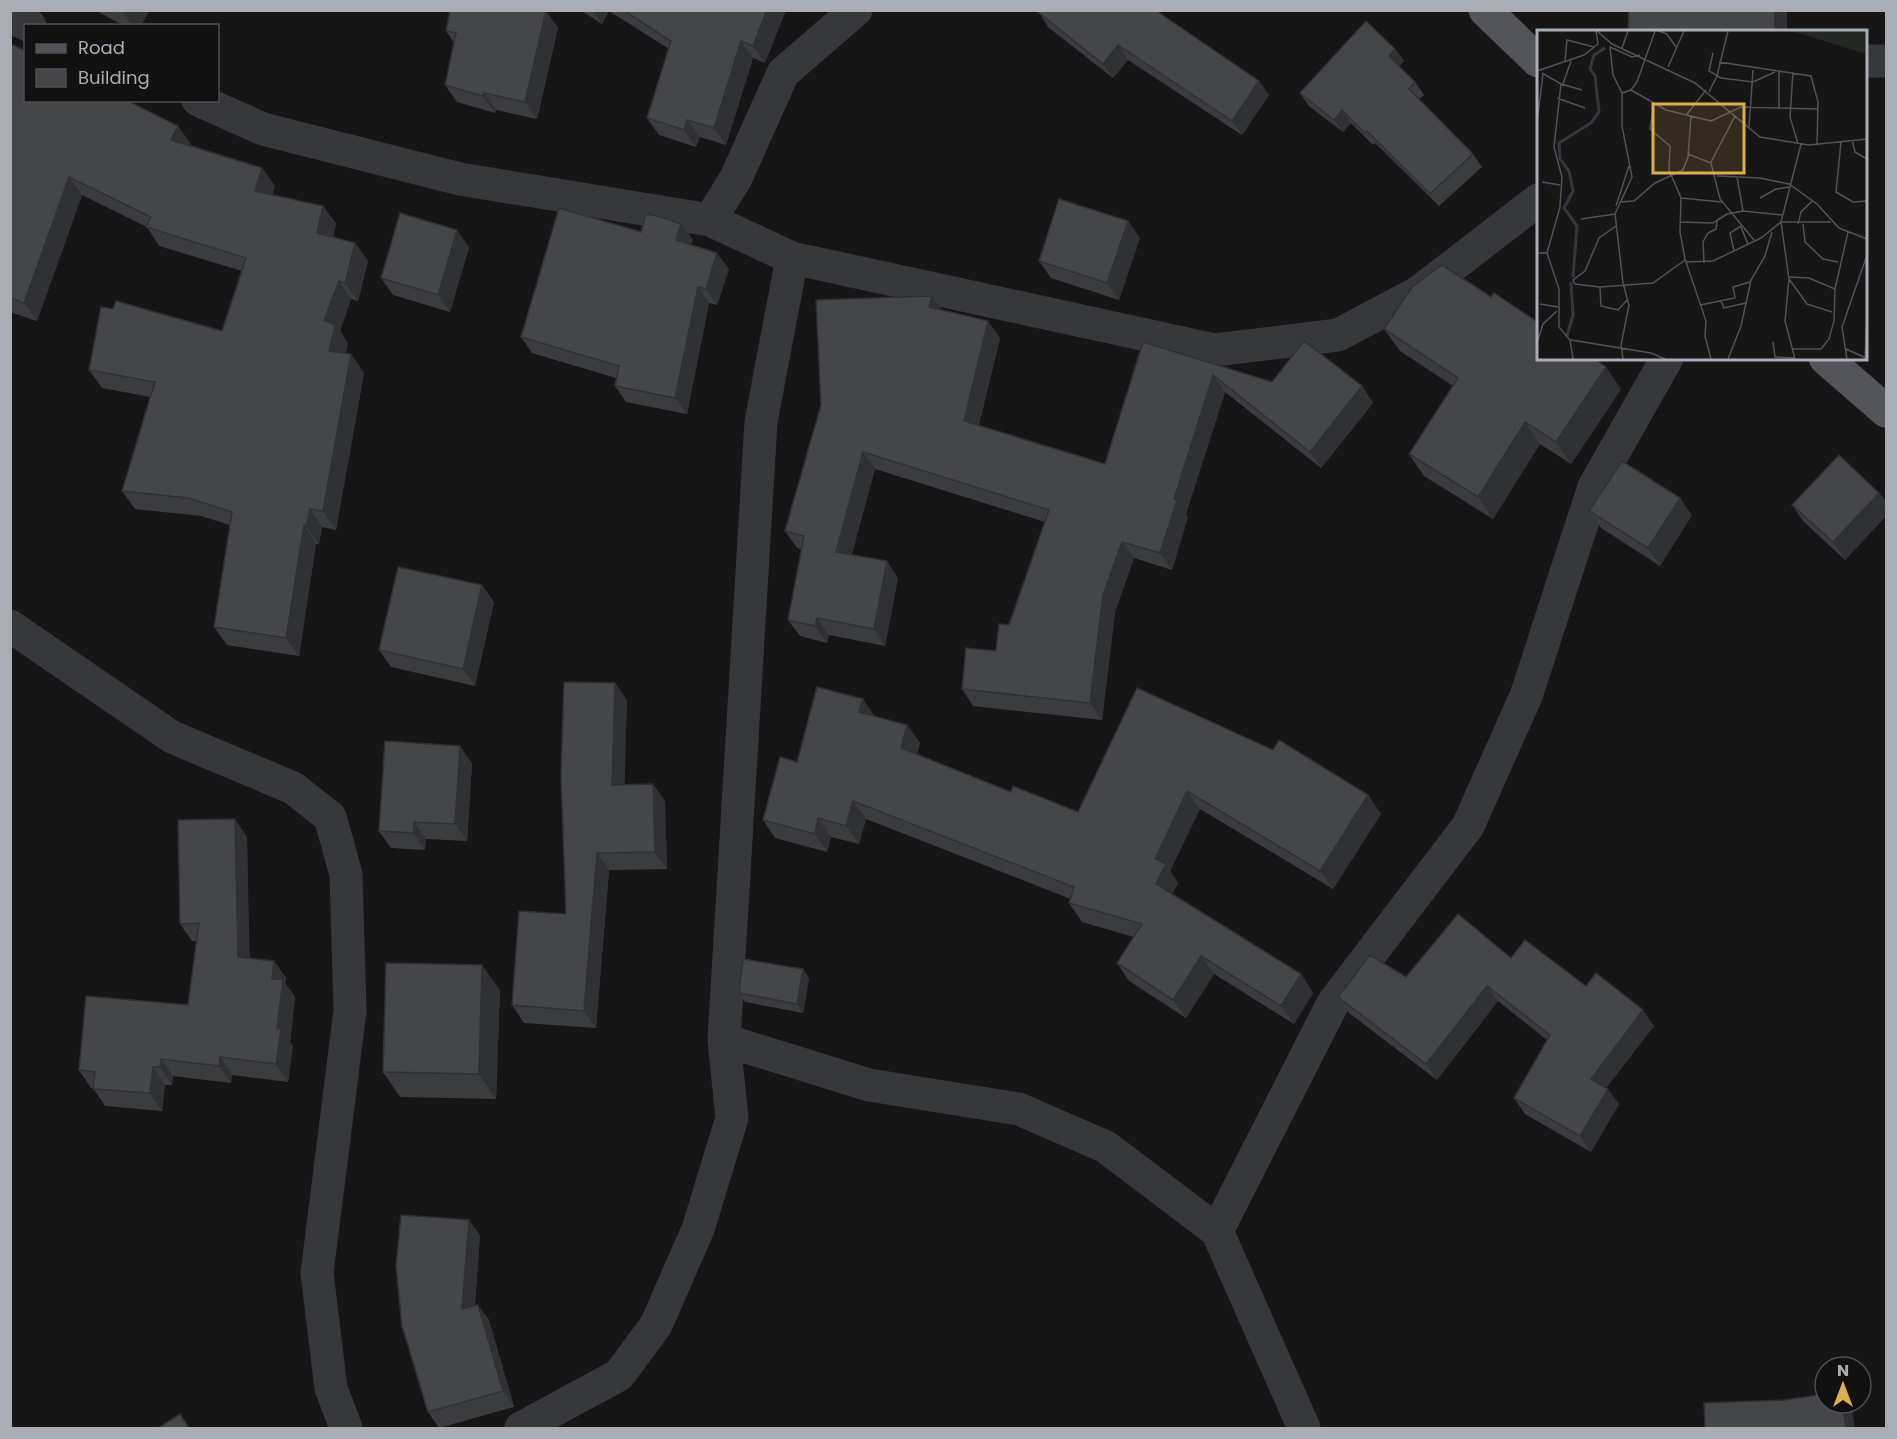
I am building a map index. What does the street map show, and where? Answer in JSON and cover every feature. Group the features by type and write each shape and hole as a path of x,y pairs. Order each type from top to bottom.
{"main road":[{"path":"1485,10 1537,59"},
{"path":"1827,360 1887,411"}],"street":[{"path":"710,220 736,178 783,74 856,10"},
{"path":"1867,61 1887,61"},
{"path":"202,102 263,129 460,179 710,220 792,258 1215,350 1338,335 1419,292 1537,202"},
{"path":"521,1428 619,1375 656,1325 698,1229 732,1118 724,1040 762,422 792,258"},
{"path":"1217,1231 1333,1004 1468,826 1526,696 1594,487 1666,360"},
{"path":"10,626 172,737 293,788 330,817 346,874 350,1011 317,1273 331,1388 346,1428"},
{"path":"724,1040 869,1085 1018,1109 1106,1147 1217,1231 1304,1428"}],"building":[{"path":"450,10 546,11 525,102 484,93 483,96 445,85 456,33 446,31"},
{"path":"623,10 767,10 753,46 741,41 714,128 687,120 684,130 647,118 671,41"},
{"path":"1040,10 1155,10 1259,81 1232,121 1118,45 1103,64 1038,12"},
{"path":"1629,10 1775,10 1775,30 1628,30"},
{"path":"1366,21 1395,49 1389,56 1415,82 1409,89 1473,154 1430,194 1367,131 1365,133 1342,110 1334,120 1300,93"},
{"path":"10,44 24,50 24,102 130,102 178,126 171,140 262,168 255,191 323,206 317,233 355,243 345,283 339,281 324,320 335,325 329,351 351,354 323,511 310,509 306,526 304,525 286,638 214,627 232,512 188,498 122,491 155,382 89,370 101,307 113,309 116,301 222,331 246,258 146,227 151,217 69,177 24,303 10,298"},
{"path":"1059,199 1128,221 1107,283 1039,261"},
{"path":"559,208 641,232 646,214 658,216 681,224 676,240 717,253 706,289 698,287 675,398 615,386 619,366 521,337"},
{"path":"400,213 457,230 438,295 381,278"},
{"path":"1442,265 1491,297 1494,293 1537,322 1537,360 1596,360 1606,367 1556,442 1525,422 1478,497 1409,454 1458,378 1384,329 1412,287"},
{"path":"932,296 929,307 988,321 964,421 1105,464 1143,342 1272,382 1304,341 1362,386 1310,452 1213,375 1174,499 1177,500 1160,553 1122,542 1103,595 1090,703 962,689 966,648 996,651 999,624 1009,625 1049,510 863,452 836,552 887,561 874,629 817,618 815,626 788,620 804,536 785,531 821,405 816,300"},
{"path":"1839,455 1879,493 1833,542 1792,505"},
{"path":"1622,461 1680,498 1648,548 1589,511"},
{"path":"398,567 482,585 463,669 379,650"},
{"path":"564,682 615,683 612,785 653,784 655,852 597,853 584,1011 512,1005 519,911 566,914 561,776"},
{"path":"817,687 863,699 859,712 907,725 901,748 1011,792 1013,786 1078,812 1137,688 1273,750 1279,740 1368,795 1320,871 1187,791 1155,859 1166,864 1156,884 1301,974 1281,1006 1201,956 1173,1000 1117,963 1142,924 1069,903 1074,887 853,801 846,826 818,818 815,834 763,820 780,757 797,762"},
{"path":"385,741 460,746 455,824 414,822 413,833 379,831"},
{"path":"235,819 238,957 274,961 272,979 283,979 277,1029 281,1029 276,1064 220,1057 219,1066 161,1059 160,1067 153,1067 150,1093 93,1089 95,1072 79,1070 86,996 188,1005 199,923 180,924 178,820"},
{"path":"1458,914 1511,958 1525,940 1586,986 1596,973 1643,1010 1591,1079 1608,1089 1580,1136 1514,1098 1550,1035 1487,986 1426,1064 1338,997 1370,955 1406,977"},
{"path":"743,959 803,969 797,1004 739,993"},
{"path":"386,963 482,965 479,1074 383,1072"},
{"path":"401,1215 469,1220 462,1309 478,1305 503,1391 428,1412 402,1326 396,1266"},
{"path":"1813,1396 1813,1415 1844,1415 1846,1428 1705,1428 1704,1403 1784,1400"},
{"path":"180,1414 189,1428 158,1428"}]}
